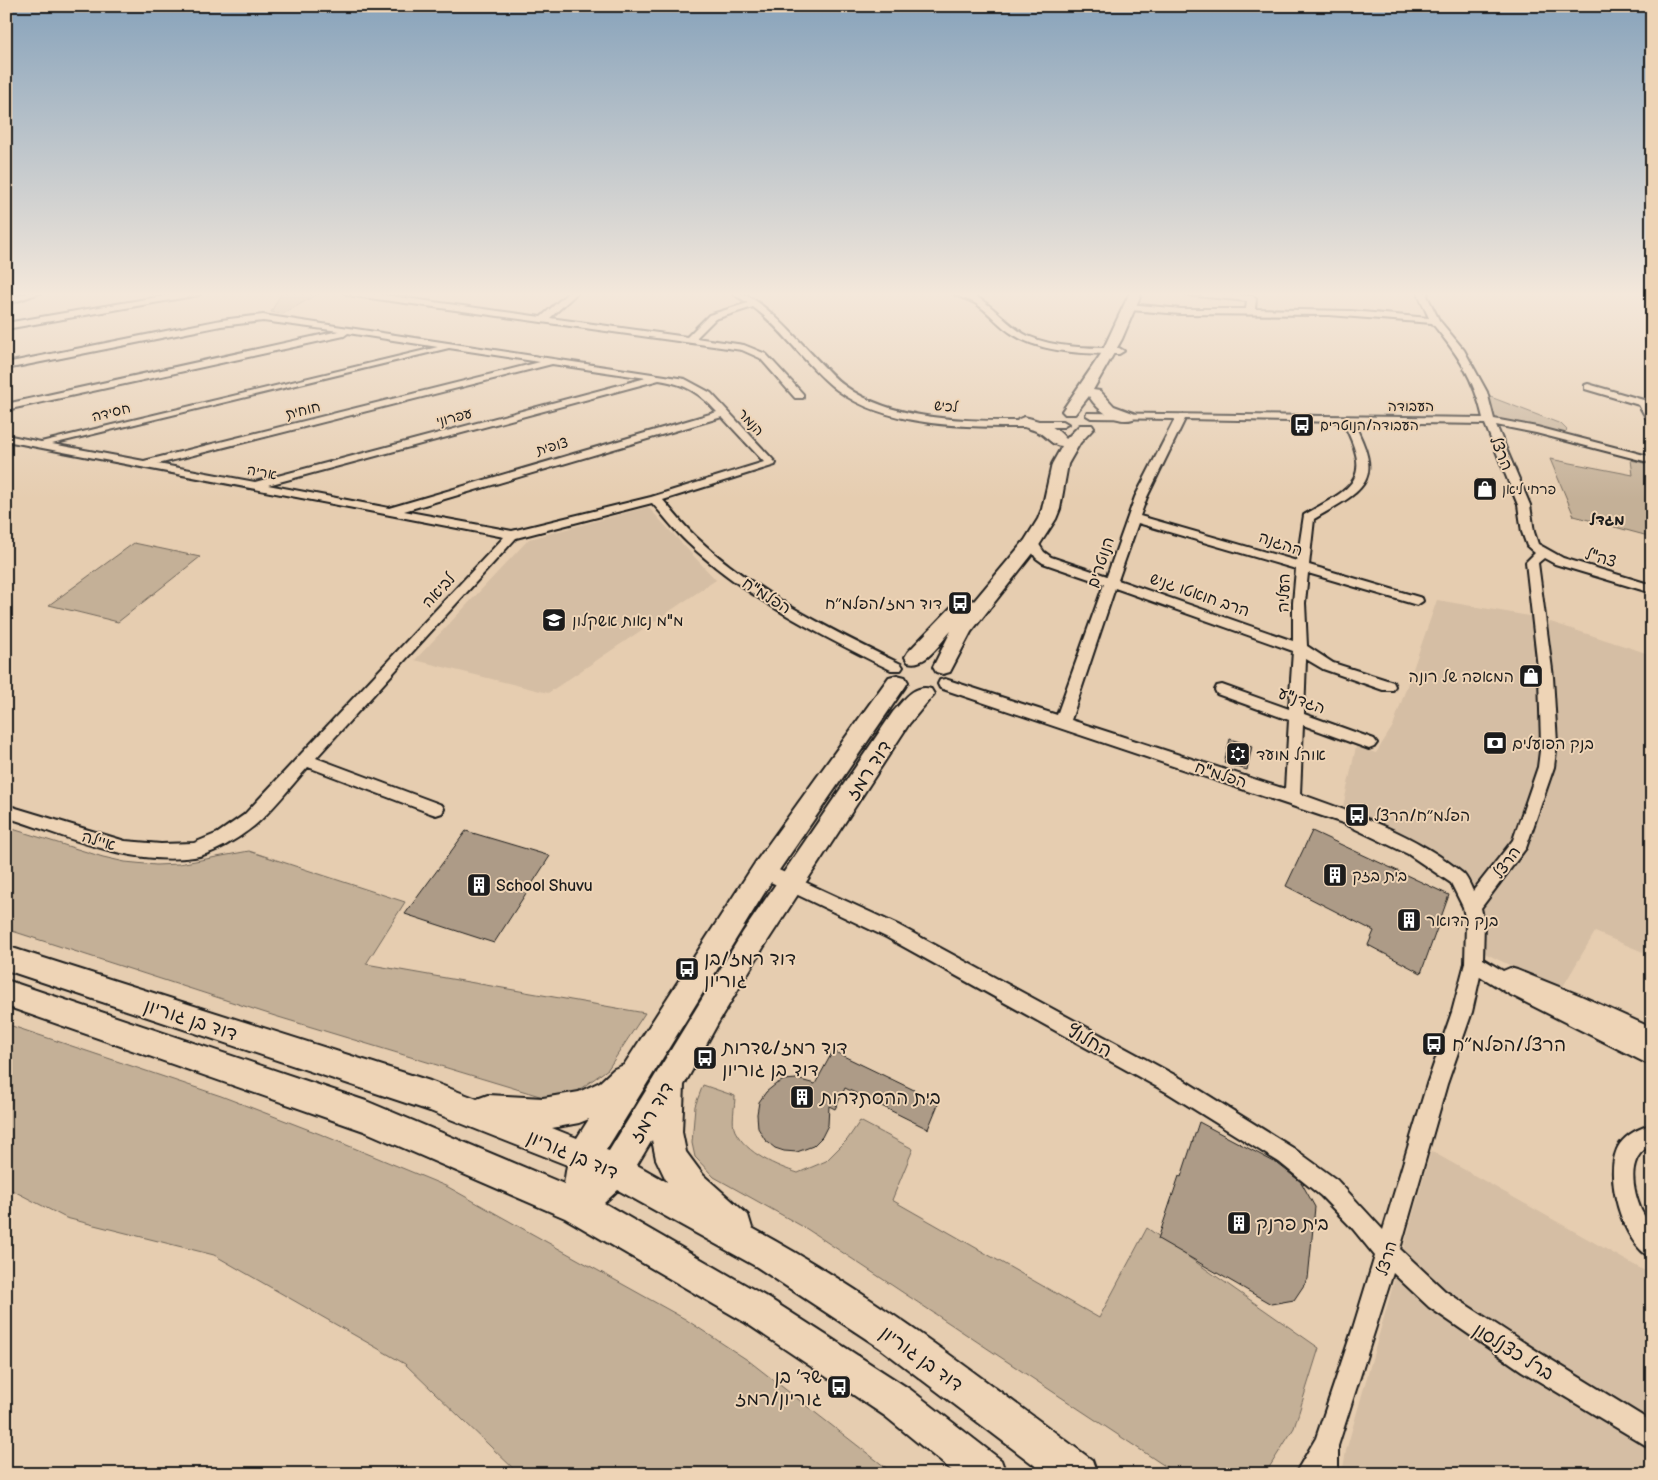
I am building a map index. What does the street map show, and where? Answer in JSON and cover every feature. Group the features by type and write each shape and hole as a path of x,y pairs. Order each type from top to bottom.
{"street":[{"name":"הנמר","path":"6,366 30,361"},
{"path":"6,407 216,361"},
{"name":"חסידה","path":"39,444 389,361"},
{"name":"הנמר","path":"556,361 682,381 707,395 771,464 655,499"},
{"name":"חוחית","path":"144,464 556,361"},
{"path":"767,361 799,396"},
{"name":"לכיש","path":"812,361 840,388 858,400 884,410 919,417 990,422 1024,422 1065,418"},
{"name":"דוד רמז","path":"915,657 960,610 1021,540 1033,522 1042,502 1050,463 1060,442 1065,418 1108,361"},
{"name":"דוד רמז","path":"577,1206 615,1171 753,940 901,718 937,681 962,629 1032,543 1051,509 1057,476 1066,450 1090,420 1095,394 1110,361"},
{"name":"הרצל","path":"1308,1474 1326,1445 1387,1253 1437,1084 1462,1012 1474,963 1475,923 1472,906 1520,842 1546,767 1549,743 1546,677 1532,562 1543,553 1533,546 1528,532 1524,505 1489,421 1482,392 1465,361"},
{"name":"עפרוני","path":"254,486 661,377"},
{"path":"1588,387 1642,403 1652,419"},
{"path":"1095,394 1098,400 1107,408 1128,416"},
{"name":"צופית","path":"390,512 546,464 724,413"},
{"name":"העבודה","path":"1090,420 1128,416 1489,421 1537,430 1651,457"},
{"name":"העבודה","path":"1090,420 1165,417"},
{"name":"הנוטרים","path":"1062,723 1141,498 1181,417"},
{"name":"לכיש","path":"990,422 1065,418"},
{"path":"1065,418 1076,428 1090,420"},
{"name":"העליה","path":"1292,797 1300,648 1299,603 1308,517 1347,494 1356,487 1360,479 1361,456 1356,436 1347,420"},
{"path":"1024,422 1048,430 1060,442"},
{"name":"אריה","path":"6,438 512,535"},
{"path":"512,535 655,499"},
{"name":"הפלמ\"ח","path":"655,499 695,543 728,571 897,675"},
{"name":"ההגנה","path":"1134,518 1248,549 1417,601"},
{"name":"לביאה","path":"195,850 224,838 250,820 512,535"},
{"name":"הרב חואטו גניש","path":"1032,543 1040,555 1047,560 1300,648 1328,666 1388,686"},
{"name":"צה\"ל","path":"1543,553 1574,567 1652,589"},
{"path":"915,657 931,659 937,681 908,691 897,675 907,659 915,657"},
{"name":"דוד רמז","path":"577,1206 584,1156 764,871 897,675"},
{"name":"הפלמ\"ח","path":"937,681 1292,797 1349,818 1414,849 1457,878 1472,906"},
{"name":"הגדנ\"ע","path":"1222,690 1369,743"},
{"path":"306,760 436,809"},
{"name":"איילה","path":"6,811 126,848 161,851 195,850"},
{"name":"החלוץ","path":"764,871 892,931 1175,1086 1286,1155 1329,1188 1362,1221 1387,1253"},
{"name":"דוד בן גוריון","path":"6,958 454,1105 584,1156 769,1255 893,1335 1078,1474"},
{"path":"1474,963 1572,1001 1652,1038"},
{"path":"1474,963 1516,988 1652,1057"},
{"name":"דוד בן גוריון","path":"6,993 366,1116 577,1206 758,1310 898,1403 987,1474"},
{"path":"454,1105 515,1113 576,1109 602,1099 620,1086 646,1058"},
{"path":"669,1083 667,1126 672,1160 688,1181 714,1207 769,1255"},
{"path":"1652,1134 1642,1136 1626,1152 1621,1177 1628,1208 1652,1247"},
{"name":"ברל כצנלסון","path":"1387,1253 1437,1300 1476,1327 1652,1436"},
{"name":"הרצל","path":"1325,1474 1326,1445"}],"shaded area":[{"path":"1488,396 1561,424 1567,430 1562,435 1493,419"},
{"path":"1550,459 1633,475 1631,460 1652,465 1652,537 1574,516"},
{"name":"מ\"מ נאות אשקלון","path":"648,507 716,580 548,693 415,660 529,539"},
{"path":"134,543 200,557 118,622 49,605"},
{"path":"1437,600 1535,617 1646,653 1652,720 1652,930 1643,952 1595,932 1561,990 1468,945 1473,889 1416,845 1343,807 1356,747 1376,753 1393,726"},
{"path":"6,827 125,862 156,865 179,864 249,851 405,902 366,964 645,1013 608,1069 576,1092 557,1100 543,1097 275,1016 6,929"},
{"path":"6,1024 221,1096 320,1134 448,1187 685,1319 749,1361 894,1474 519,1474 405,1364 214,1255 66,1218 6,1187"},
{"path":"703,1085 735,1096 733,1119 735,1131 754,1153 772,1163 798,1173 826,1161 847,1140 860,1121 913,1149 892,1200 1099,1318 1147,1228 1319,1348 1294,1428 1265,1474 1177,1474 807,1229 714,1177 695,1157 692,1143 695,1106"},
{"path":"1431,1151 1652,1275 1652,1474 1342,1474 1346,1451"}],"building":[{"name":"אוהל מועד","path":"1230,739 1252,746 1247,770 1224,763"},
{"name":"School Shuvu","path":"466,831 550,856 494,943 405,914"},
{"path":"1312,831 1449,895 1421,973 1368,945 1374,931 1286,886"},
{"name":"בית ההסתדרות","path":"833,1051 939,1102 928,1129 845,1088 835,1109 829,1106 828,1125 822,1137 813,1146 797,1152 784,1151 775,1148 765,1140 758,1128 757,1114 759,1102 766,1092 784,1080 797,1079 815,1084"},
{"name":"בית פרנק","path":"1199,1122 1278,1164 1301,1182 1315,1207 1308,1279 1294,1300 1271,1304 1158,1239"}],"place":[{"name":"העבודה/הנוטרים","path":"1302,425"},
{"name":"פרחי ליאן","path":"1485,489"},
{"name":"דוד רמז/הפלמ״ח","path":"960,603"},
{"name":"מ\"מ נאות אשקלון","path":"554,620"},
{"name":"המאפה של רונה","path":"1531,676"},
{"name":"בנק הפועלים","path":"1495,743"},
{"name":"אוהל מועד","path":"1238,754"},
{"name":"הפלמ״ח/הרצל","path":"1357,815"},
{"name":"בית בזק","path":"1335,875"},
{"name":"School Shuvu","path":"479,885"},
{"name":"בנק הדואר","path":"1409,920"},
{"name":"דוד רמז/בן גוריון","path":"687,969"},
{"name":"הרצל/הפלמ״ח","path":"1434,1044"},
{"name":"דוד רמז/שדרות דוד בן גוריון","path":"705,1058"},
{"name":"בית ההסתדרות","path":"802,1097"},
{"name":"בית פרנק","path":"1239,1223"},
{"name":"שד׳ בן גוריון/רמז","path":"839,1387"}],"district":[{"name":"מגדל","path":"1607,520"}]}
